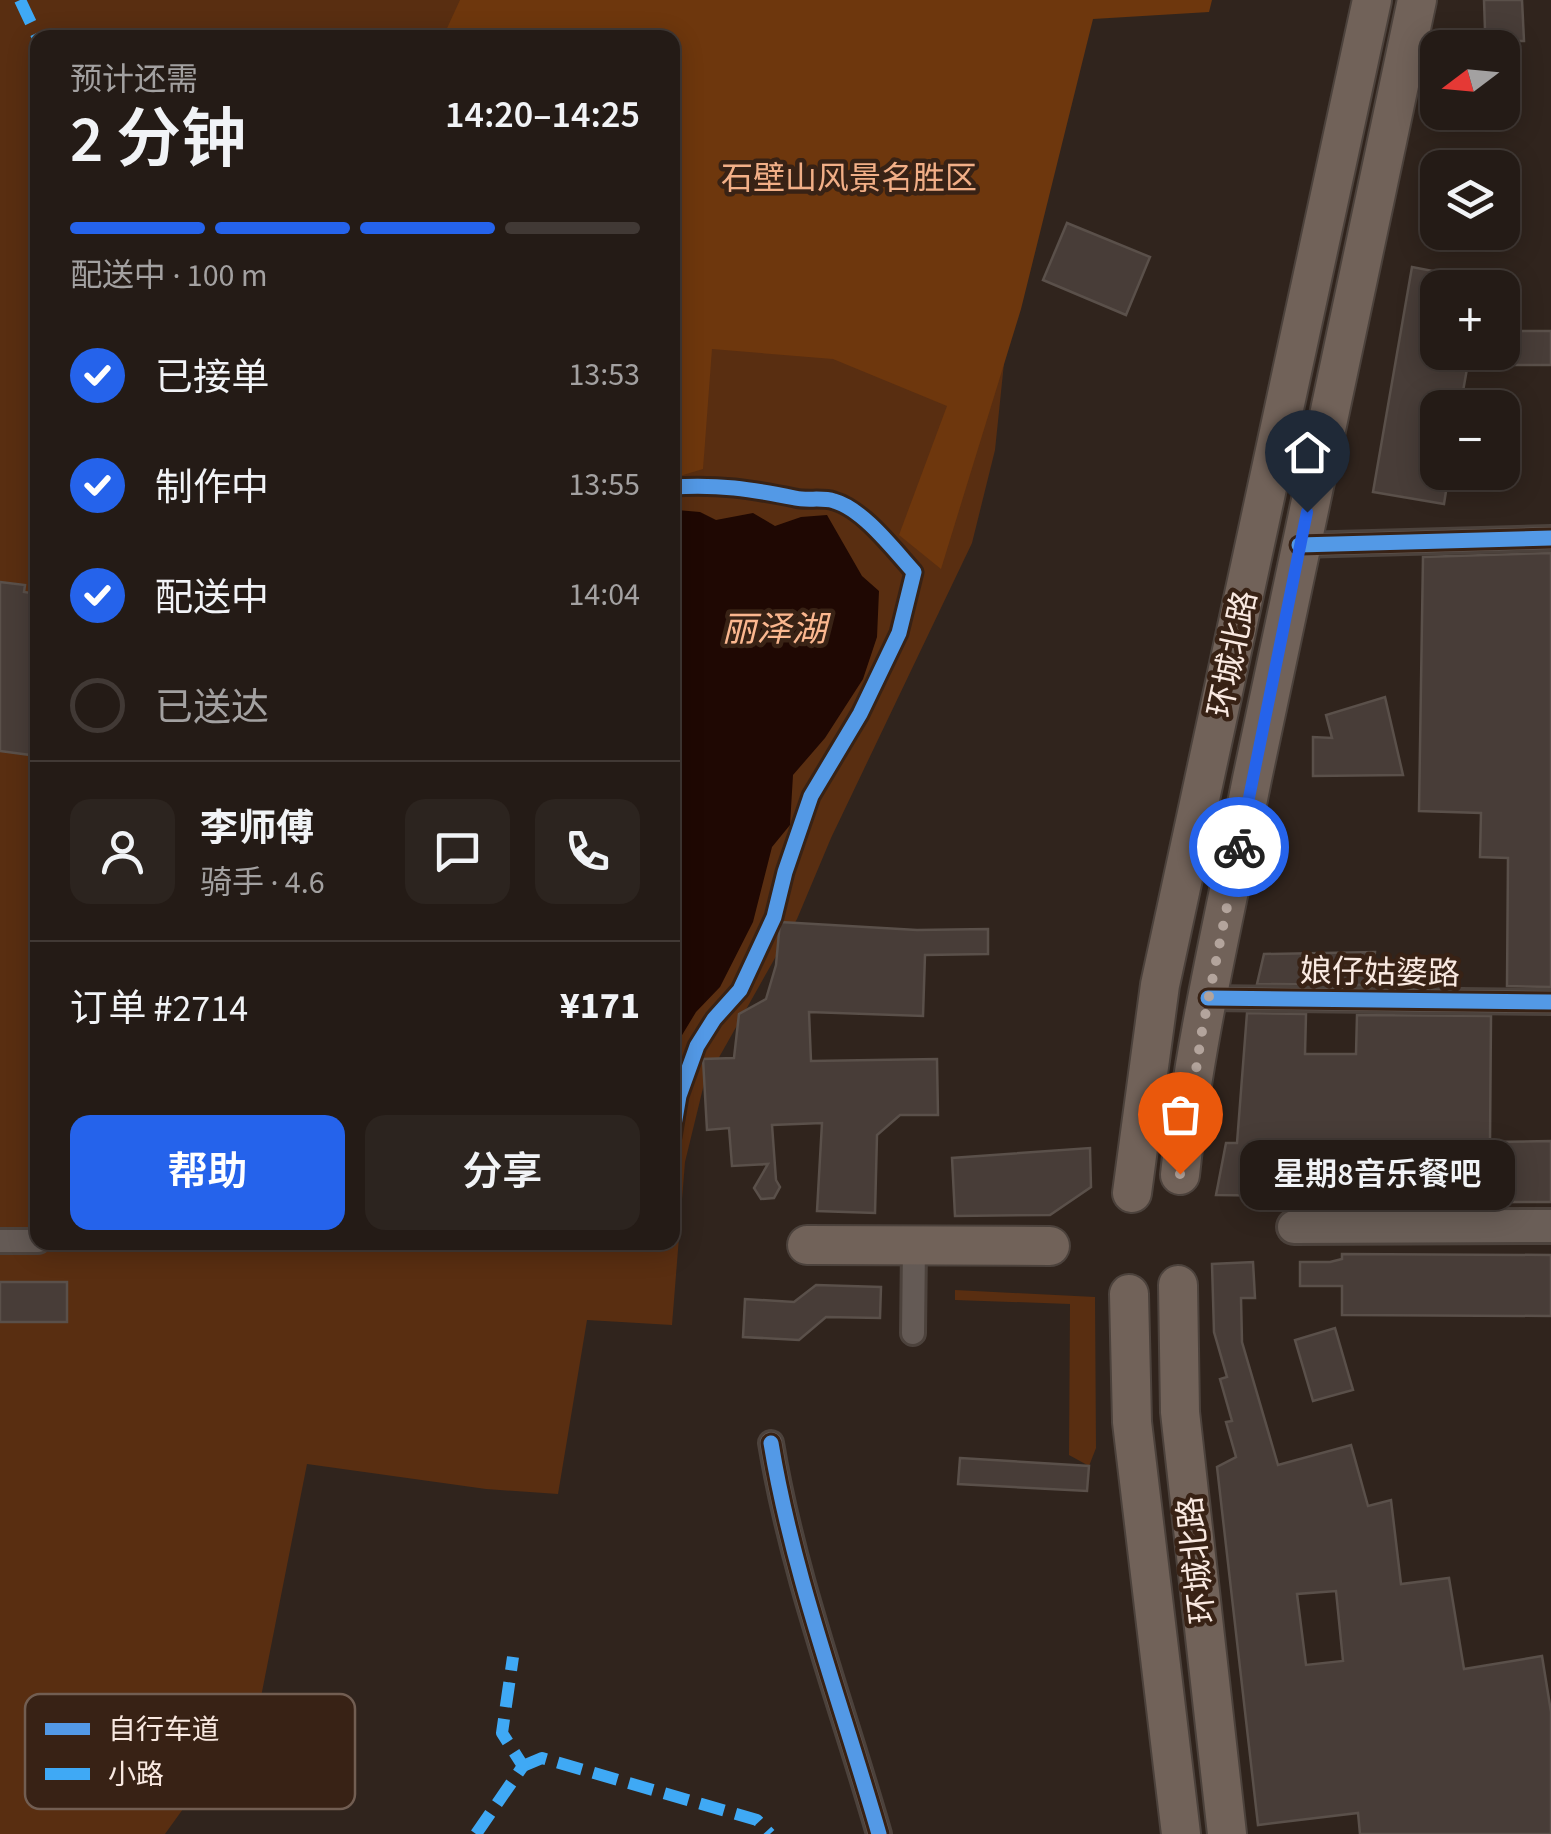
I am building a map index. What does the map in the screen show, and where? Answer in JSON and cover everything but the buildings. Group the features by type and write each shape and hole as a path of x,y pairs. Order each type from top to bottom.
{"main road":[{"name":"环城北路","path":"1132,1194 1160,985 1372,0"},
{"name":"环城北路","path":"1180,1174 1208,998 1299,545 1353,310 1417,0"},
{"path":"1294,1228 1551,1226"},
{"path":"807,1245 1050,1246"},
{"name":"环城北路","path":"1178,1285 1180,1412 1227,1834"},
{"name":"环城北路","path":"1129,1294 1132,1422 1181,1834"}],"street":[{"path":"1299,545 1551,538"},
{"name":"娘仔姑婆路","path":"1208,998 1551,1002"},
{"path":"0,1241 30,1241"},
{"path":"913,1333 914,1248"},
{"path":"771,1443 805,1586 879,1834"}],"green space":[{"name":"石壁山风景名胜区","path":"0,0 1054,0 1009,315 995,450 972,543 831,838 797,919 704,1084 685,1162 680,1225 680,30 30,30 30,1250 678,1250 672,1325 587,1320 558,1494 486,1489 307,1464 262,1694 25,1694 25,1809 183,1809 165,1834 0,1834"},
{"path":"460,0 1212,0 1209,12 1093,19 1021,309 941,569 899,535 947,406 833,359 712,349 703,469 680,476 680,30 446,30"},
{"path":"955,1290 1095,1297 1096,1448 1089,1466 1069,1455 1070,1304 955,1300"}],"water":[{"name":"丽泽湖","path":"680,510 700,512 716,520 753,513 775,526 801,517 827,515 862,576 879,591 877,637 863,679 825,738 793,775 790,825 772,847 753,922 720,987 696,1012 680,1038"}],"marked path":[{"path":"20,0 34,30"},
{"path":"476,1834 523,1766 502,1733 513,1657"},
{"path":"523,1766 542,1758 757,1820 770,1834"}],"cycle path":[{"path":"680,487 734,488 845,505 867,521 914,572 899,633 860,714 811,796 774,917 740,990 697,1046 680,1093"},
{"path":"1299,545 1551,538"},
{"path":"1208,998 1551,1002"},
{"path":"771,1443 805,1591 879,1834"}],"way so far":[{"path":"1180,1174 1202,1031 1239,847"}],"place":[{"name":"星期8音乐餐吧","path":"1180,1174"}],"route":[{"path":"1239,847 1307,512"}]}
